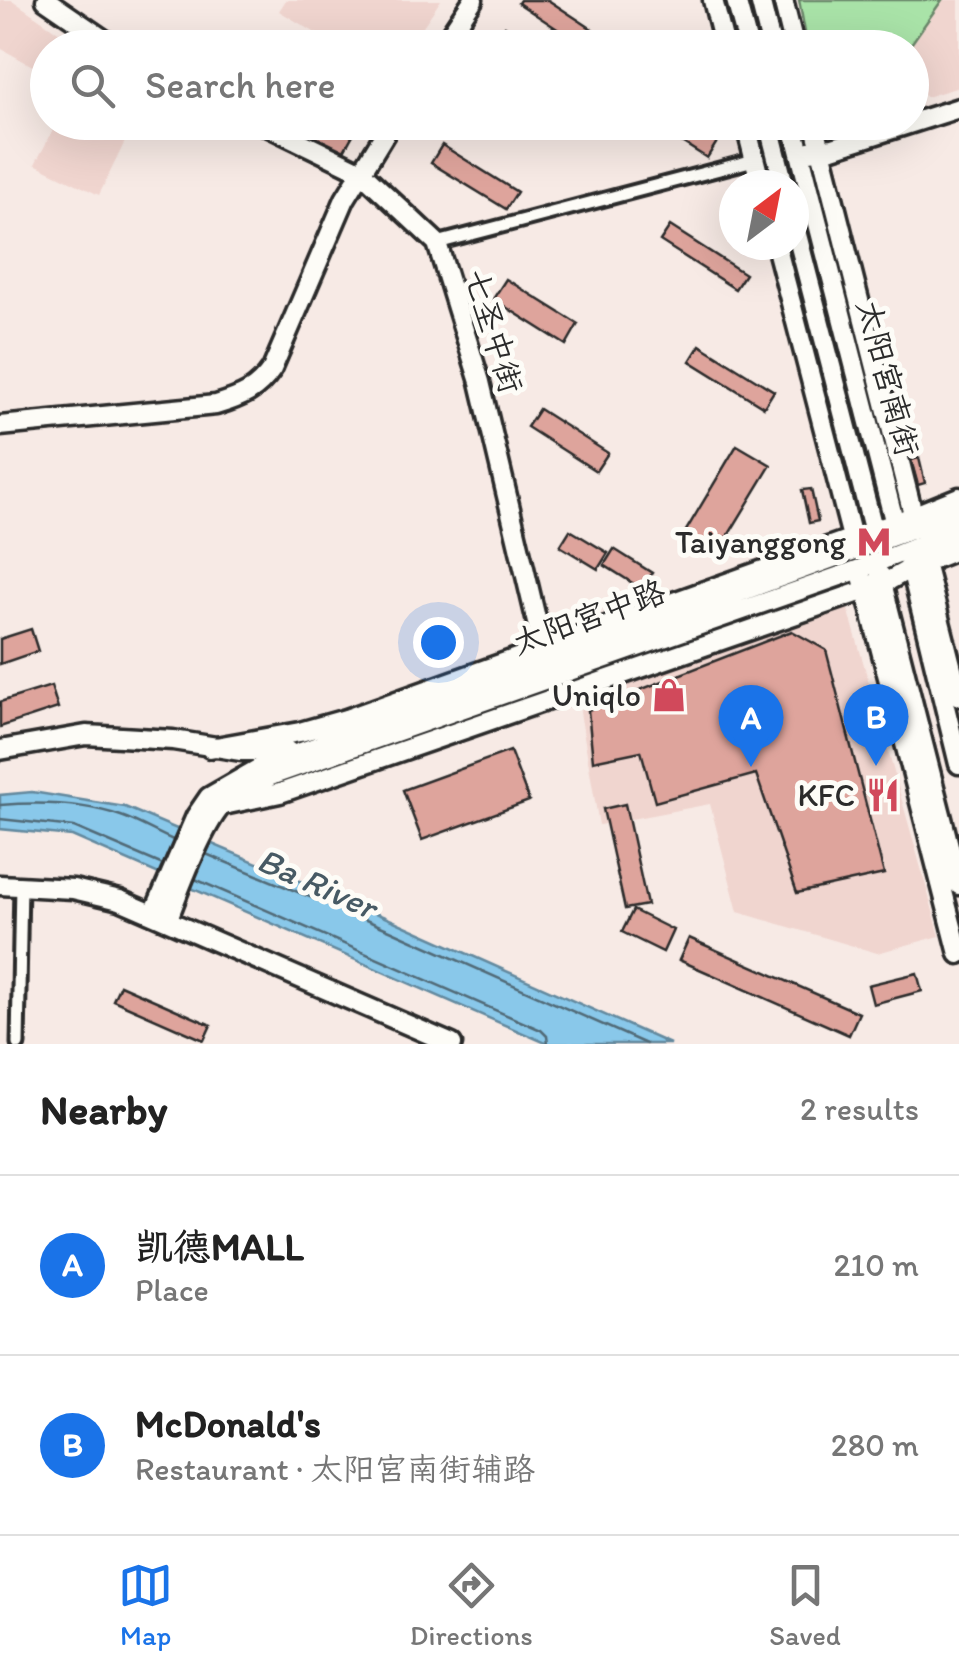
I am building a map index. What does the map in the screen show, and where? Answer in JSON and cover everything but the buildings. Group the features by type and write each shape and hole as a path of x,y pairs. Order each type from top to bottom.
{"street":[{"path":"46,0 90,30"},
{"path":"453,30 473,0"},
{"path":"713,0 721,30"},
{"path":"736,0 744,30"},
{"path":"783,0 790,30"},
{"path":"763,5 768,30"},
{"path":"929,117 959,108"},
{"name":"七圣中街","path":"296,140 360,171 437,243 480,382 543,648"},
{"path":"0,426 216,404 241,398 260,386 272,369 360,171 380,140"},
{"path":"749,140 757,170"},
{"path":"773,140 780,170"},
{"name":"太阳宫南街","path":"796,140 959,696"},
{"name":"太阳宫南街","path":"818,140 959,764"},
{"path":"799,151 821,151 856,140"},
{"path":"437,243 754,160"},
{"path":"780,260 866,549 959,954"},
{"path":"792,260 793,310"},
{"name":"太阳宫南街","path":"802,260 866,549"},
{"name":"太阳宫中路","path":"222,805 280,794 874,587 911,541 959,497"},
{"name":"太阳宫中路","path":"911,541 959,512"},
{"name":"太阳宫中路","path":"210,748 300,732 346,719 543,648 866,549 959,530"},
{"name":"太阳宫中路","path":"203,819 209,797 263,766 866,549 911,541 959,548"},
{"name":"太阳宫中路","path":"203,819 240,791 273,775 680,632 866,549"},
{"path":"874,587 959,885"},
{"path":"680,632 687,652"},
{"path":"508,661 580,652"},
{"path":"531,706 570,670"},
{"path":"0,750 86,735 173,740 210,748 304,752"},
{"path":"164,909 203,819"},
{"path":"18,1044 21,884"},
{"path":"0,885 97,893 164,909 452,1044"}],"shaded area":[{"path":"0,0 12,0 55,30 30,30 30,65 0,48"},
{"path":"286,0 441,0 420,30 311,30 279,11"},
{"path":"942,0 959,0 959,87 929,96 929,30 921,30"},
{"path":"48,140 126,140 99,195 35,164"},
{"path":"848,608 940,936 877,953 738,912 710,804 599,825 580,712 585,693"}],"green space":[{"path":"799,0 942,0 921,30 805,30"}],"water":[{"path":"32,792 125,807 670,1044 548,1044 72,836 0,829 0,795"}],"place":[{"name":"Taiyanggong","path":"874,542"},
{"name":"Uniqlo","path":"669,695"},
{"name":"McDonald's","path":"876,766"},
{"name":"凯德MALL","path":"751,767"},
{"name":"KFC","path":"883,795"}],"water label":[{"name":"Ba River","path":"317,883"}]}
